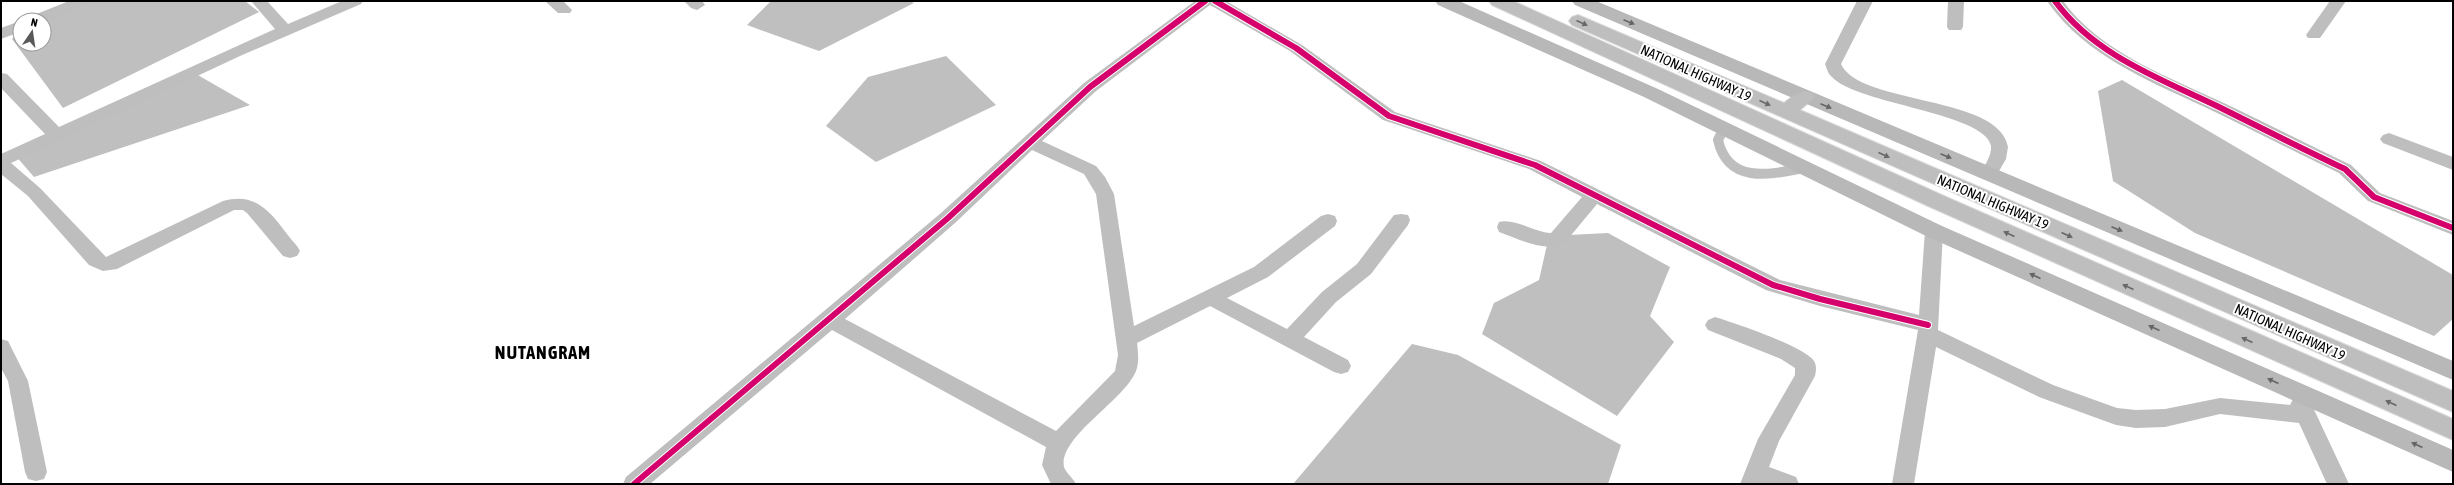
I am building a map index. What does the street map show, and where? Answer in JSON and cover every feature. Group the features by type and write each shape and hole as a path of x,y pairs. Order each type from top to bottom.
{"highway":[{"path":"1498,1 1950,207 2453,430"},
{"name":"NATIONAL HIGHWAY 19","path":"1533,1 1784,112 2453,402"},
{"path":"1784,112 1806,97"}],"main road":[{"path":"1444,1 1651,93 1934,231 2453,461"},
{"path":"1581,1 1989,174 2208,269 2453,371"}],"street":[{"path":"52,13 83,1"},
{"path":"259,1 286,32"},
{"path":"290,251 254,208 248,204 240,203 230,206 110,264 102,264 96,260 34,192 1,162 234,52 286,32 355,1"},
{"path":"634,484 830,320 1090,87 1204,1"},
{"path":"1215,1 1296,48 1388,116 1535,165 1773,285 1928,329 2046,391 2116,416 2136,419 2165,418 2220,406 2305,415"},
{"path":"1865,1 1833,64 1838,75 1853,84 1921,103 1984,128 1994,134 1999,143 1999,153 1989,174"},
{"path":"1955,27 1956,1"},
{"path":"2056,1 2062,12 2074,26 2098,44 2167,81 2345,169 2356,176 2365,192 2374,197 2453,228"},
{"path":"2314,36 2338,1"},
{"path":"1,34 12,29"},
{"path":"1,78 56,135"},
{"path":"2389,139 2453,164"},
{"path":"1030,142 1090,170 1099,181 1105,194 1126,339 1127,368 1122,377 1058,443 1052,464 1056,476 1065,484"},
{"path":"1506,228 1538,239 1556,240 1595,194"},
{"path":"1290,339 1329,297 1364,269 1401,220"},
{"path":"1126,339 1261,272 1328,221"},
{"path":"1903,484 1928,329 1934,231"},
{"path":"1210,298 1341,366"},
{"path":"830,320 1058,443"},
{"path":"1715,325 1788,353 1806,365 1805,376 1769,439 1753,478 1788,484"},
{"path":"1,347 18,382 36,472"},
{"path":"2294,391 2338,484"}],"lane":[{"path":"1724,128 1718,140 1722,156 1742,170 1774,174 1804,168"}],"shaded area":[{"path":"89,1 245,1 259,12 63,108 22,52 52,52 52,17"},
{"path":"771,1 910,1 914,3 819,51 747,25"},
{"path":"946,56 996,105 876,162 826,126 868,77"},
{"path":"196,74 250,105 34,177 15,155"},
{"path":"2122,80 2453,275 2453,319 2434,336 2195,233 2113,181 2098,91"},
{"path":"1608,233 1670,267 1650,316 1674,342 1617,416 1482,334 1494,303 1539,280 1549,236"},
{"path":"1412,344 1458,355 1621,445 1608,484 1293,484"}],"cycle path":[{"path":"634,484 830,320 948,218 1090,87 1205,1"},
{"path":"1215,1 1296,48 1389,116 1535,165 1773,285 1820,299 1928,325"},
{"path":"2055,1 2067,17 2083,33 2102,47 2124,60 2345,169 2350,172 2369,194 2374,197 2453,228"}],"district":[{"name":"NUTANGRAM","path":"543,352"}]}
